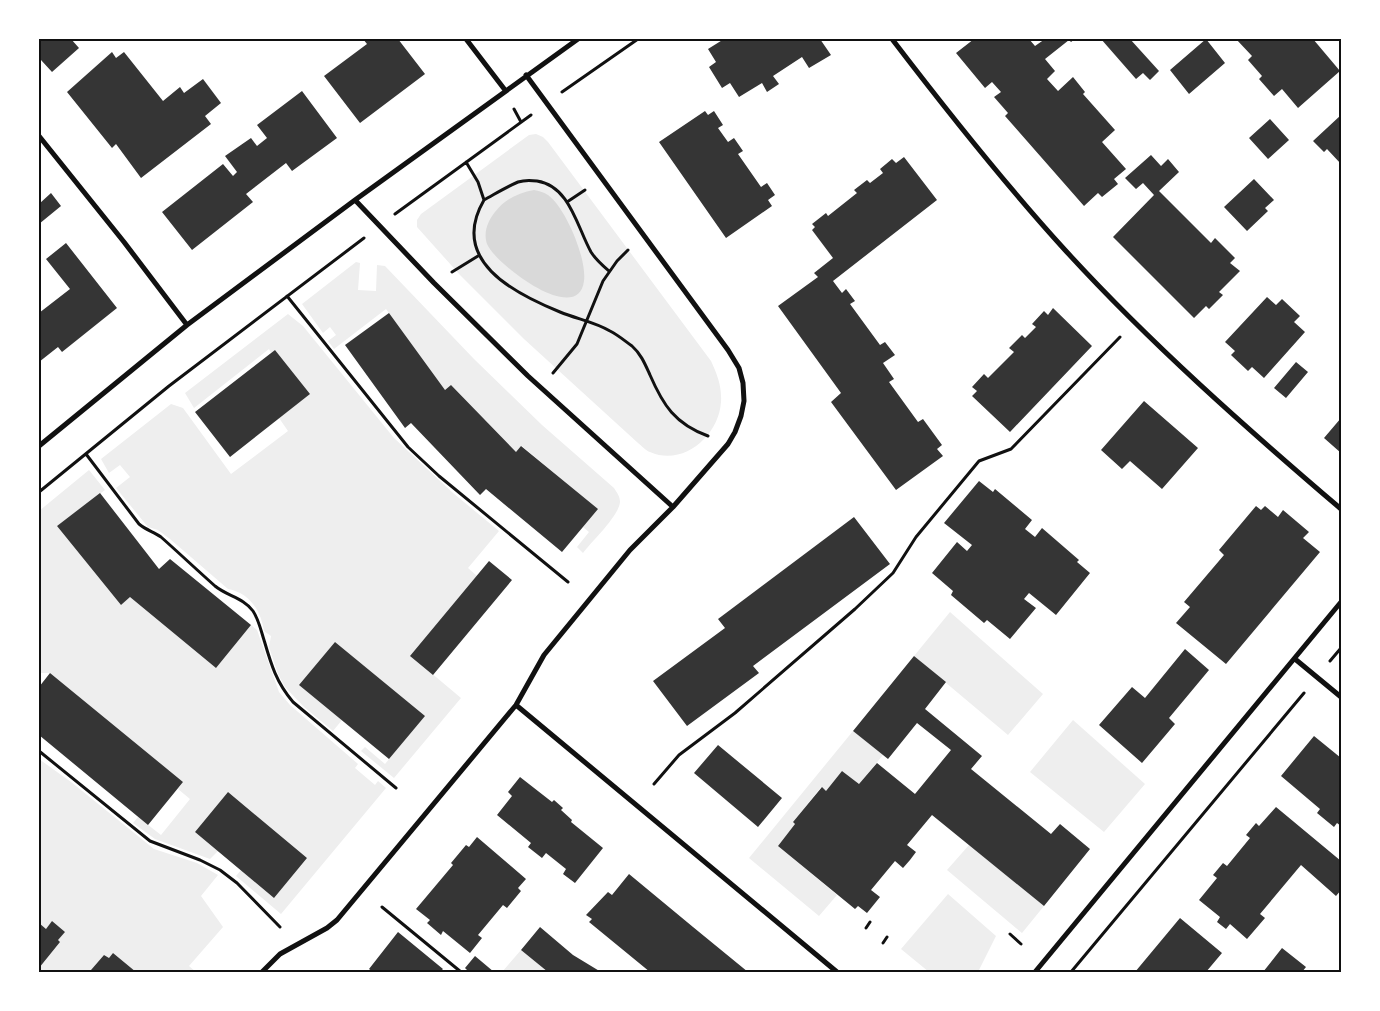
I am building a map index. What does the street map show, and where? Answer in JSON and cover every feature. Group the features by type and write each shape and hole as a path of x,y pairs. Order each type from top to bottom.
{"street":[{"path":"466,39 505,90"},
{"path":"39,446 188,325 505,90 578,39"},
{"path":"892,39 945,109 1010,188 1066,251 1201,385 1341,509"},
{"path":"262,972 280,954 327,928 337,920 516,705 544,655 630,550 673,507 728,444 741,416 744,400 743,382 739,368 728,350 526,75"},
{"path":"39,136 188,325"},
{"path":"355,200 434,283 528,376 673,507"},
{"path":"1035,972 1341,602"},
{"path":"1295,659 1341,697"},
{"path":"516,705 837,972"}],"path":[{"path":"574,84 638,39"},
{"path":"404,207 521,122"},
{"path":"466,162 478,182 484,200"},
{"path":"609,271 598,262 591,252 567,202 553,187 543,182 529,180 519,182 484,200 479,209 472,230 474,242 478,256 496,276 509,286 546,306 609,330 634,348 642,358 668,410 689,427 711,437"},
{"path":"567,202 588,188"},
{"path":"552,373 577,344 609,271 632,246"},
{"path":"39,492 169,386 350,248"},
{"path":"452,272 478,256"},
{"path":"287,296 408,447 439,476 568,582"},
{"path":"654,784 678,754 735,713 855,609 893,573 916,537 979,461 1011,449 1124,333"},
{"path":"86,454 139,524 147,531 154,532 161,537 215,586 226,594 243,601 250,607 257,617 275,676 293,702 396,788"},
{"path":"1070,972 1293,705"},
{"path":"39,751 150,842 200,860 220,870 237,883 280,926"},
{"path":"382,907 461,972"},
{"path":"866,928 870,922"},
{"path":"1010,934 1021,944"},
{"path":"883,942 888,937"}],"shaded area":[{"path":"536,134 548,142 711,361 721,391 719,414 707,436 698,445 687,451 663,456 646,450 524,339 460,275 417,227 417,220 421,214 529,135"},
{"path":"534,190 548,195 562,211 579,248 584,281 578,293 568,298 553,295 537,288 520,277 494,254 487,244 487,227 492,215 503,203 512,197"},
{"path":"356,262 360,263 358,290 376,291 377,265 385,266 474,359 542,425 614,488 620,502 618,508 610,521 583,553 577,547 589,532 583,527 597,509 522,446 516,452 451,385 445,390 386,309 334,349 328,341 336,335 330,327 323,333 302,304"},
{"path":"288,314 303,326 394,438 453,493 499,531 468,568 477,576 411,656 461,698 394,778 361,751 365,747 385,764 424,716 335,642 300,685 342,720 333,731 304,707 285,687 278,674 269,647 271,636 264,631 260,617 253,604 242,594 228,589 158,530 148,527 116,488 130,477 120,465 109,473 101,459 171,404 183,408 231,474 288,431 279,418 310,394 275,350 271,353 269,349 194,408 185,393"},
{"path":"89,470 105,490 57,526 121,605 130,597 216,668 251,625 257,630 279,692 290,705 358,764 355,768 375,785 378,781 386,788 281,914 236,876 241,870 274,898 307,858 228,792 195,832 218,851 210,859 155,839 133,823 138,817 161,835 190,799 178,789 183,782 50,673 39,673 39,511"},
{"path":"950,612 1043,694 1008,735 914,656"},
{"path":"1073,720 1145,784 1104,832 1030,772"},
{"path":"853,731 883,755 859,784 842,771 826,791 821,787 793,822 795,824 778,846 837,895 819,916 749,858"},
{"path":"39,759 71,782 154,849 197,863 218,875 201,896 223,927 189,966 196,972 136,972 113,953 109,958 104,955 92,969 95,972 39,972 39,968 60,942 52,921 46,929 39,923"},
{"path":"969,845 1044,906 1022,933 947,870"},
{"path":"948,894 996,936 978,972 929,972 901,949"},
{"path":"521,950 548,972 502,972"}],"building":[{"path":"39,39 71,39 79,48 52,72 41,60 39,62"},
{"path":"363,39 398,39 425,74 360,123 324,76 367,44"},
{"path":"724,39 820,39 831,55 809,68 802,57 773,76 779,84 767,92 762,83 739,97 730,83 722,88 709,67 716,62 708,49"},
{"path":"974,39 1029,39 1035,46 1045,39 1075,39 1071,42 1069,40 1045,59 1055,71 1047,79 1058,91 1073,77 1085,92 1083,94 1115,130 1102,142 1126,169 1114,179 1118,184 1102,197 1098,193 1084,206 1005,116 1008,113 994,97 1001,92 992,82 985,88 956,53"},
{"path":"1101,39 1130,39 1159,71 1150,80 1143,73 1136,79"},
{"path":"1206,39 1225,63 1189,94 1170,70"},
{"path":"1236,39 1313,39 1340,71 1298,108 1282,89 1274,96 1259,79 1262,76 1248,60 1252,56"},
{"path":"112,52 116,58 124,52 163,101 180,87 184,93 203,79 221,103 205,116 211,124 141,178 116,144 112,148 67,92"},
{"path":"302,91 337,138 292,171 286,163 246,194 253,202 192,250 162,212 223,164 233,176 237,172 225,156 251,138 257,146 267,138 257,125"},
{"path":"705,111 708,115 714,111 723,125 718,128 728,142 734,138 743,151 738,154 761,187 767,183 775,195 768,200 772,206 726,238 659,142"},
{"path":"1341,115 1341,164 1327,149 1324,152 1313,141"},
{"path":"1270,119 1289,140 1268,159 1249,138"},
{"path":"1151,155 1161,166 1168,159 1179,172 1159,191 1211,243 1215,238 1235,258 1230,263 1240,271 1219,292 1223,295 1209,309 1206,306 1194,318 1113,237 1154,195 1143,183 1136,189 1125,178"},
{"path":"904,157 937,200 833,281 842,293 846,289 855,301 850,304 880,345 885,342 895,355 883,363 894,379 889,382 918,422 923,419 942,445 937,449 943,456 896,490 831,402 841,393 778,306 818,277 814,273 833,258 812,230 815,227 812,224 826,213 828,216 857,193 854,190 867,180 870,183 883,173 880,169 892,159 896,163"},
{"path":"1254,179 1274,200 1265,208 1268,211 1247,231 1224,207"},
{"path":"51,193 61,206 39,224 39,204"},
{"path":"66,243 117,308 62,352 58,347 39,362 39,313 70,289 46,259"},
{"path":"1267,297 1276,305 1282,299 1300,316 1294,322 1305,332 1264,378 1252,367 1248,371 1231,355 1235,351 1225,342"},
{"path":"1053,308 1092,346 1010,432 972,396 977,391 972,387 984,374 988,378 1014,352 1009,348 1022,335 1025,338 1036,327 1032,324 1044,311 1048,315"},
{"path":"389,313 445,390 451,385 516,452 521,446 598,509 562,552 486,489 480,495 411,423 405,428 345,345"},
{"path":"275,350 310,394 230,457 195,412"},
{"path":"1296,362 1308,372 1286,398 1274,388"},
{"path":"1144,401 1198,448 1162,489 1130,461 1122,469 1101,450"},
{"path":"1341,418 1341,453 1324,438"},
{"path":"979,481 993,492 995,489 1032,520 1025,529 1035,537 1042,528 1079,560 1077,562 1090,573 1056,615 1029,593 1024,599 1036,608 1010,639 987,620 984,623 951,595 953,591 932,573 957,542 967,551 972,545 944,523"},
{"path":"100,493 159,569 170,559 251,625 216,668 130,597 121,605 57,526"},
{"path":"1256,506 1261,510 1265,506 1278,517 1283,510 1309,532 1303,538 1320,552 1226,664 1176,623 1190,607 1184,602 1224,555 1219,550"},
{"path":"854,517 890,564 753,666 759,673 687,726 653,681 725,628 718,619"},
{"path":"489,561 512,580 433,675 410,656"},
{"path":"335,642 425,716 389,759 299,685"},
{"path":"1185,649 1209,670 1169,718 1175,724 1142,763 1099,725 1132,687 1145,698"},
{"path":"914,656 946,682 925,709 982,756 971,769 1051,834 1060,824 1090,849 1044,906 932,815 907,845 916,852 910,860 903,868 895,861 871,890 880,897 867,913 858,906 855,909 778,846 795,824 793,822 822,787 826,791 842,771 859,784 877,763 915,794 951,750 917,723 888,759 853,731"},
{"path":"50,673 183,782 148,825 39,735 39,687"},
{"path":"1314,736 1341,758 1341,826 1337,823 1334,827 1317,813 1320,809 1281,776"},
{"path":"718,745 782,798 758,827 694,773"},
{"path":"520,777 552,802 554,800 563,808 561,810 572,820 571,822 603,848 575,883 563,874 566,869 546,853 542,858 528,847 531,843 497,815 512,796 508,792"},
{"path":"228,792 307,858 274,898 195,832"},
{"path":"1276,807 1341,861 1341,890 1336,896 1301,865 1260,914 1265,918 1247,939 1230,924 1226,929 1217,922 1220,917 1199,900 1217,878 1213,875 1223,863 1227,866 1250,838 1246,835 1256,823 1259,826"},
{"path":"477,837 526,879 518,888 521,891 507,908 503,905 478,935 482,938 470,953 443,931 441,935 427,923 430,920 416,909 453,865 451,863 466,845 469,847"},
{"path":"629,874 748,972 650,972 589,922 592,919 586,915 608,892 612,895"},
{"path":"1180,918 1222,953 1206,972 1135,972"},
{"path":"52,921 65,932 58,940 60,942 39,968 39,923 46,929"},
{"path":"540,927 573,955 601,972 548,972 521,950"},
{"path":"398,932 443,969 440,972 373,972 369,969"},
{"path":"1282,948 1306,967 1302,972 1263,972"},
{"path":"113,953 136,972 95,972 91,970 104,955 109,958"},
{"path":"475,956 494,972 469,972 465,968"}]}
